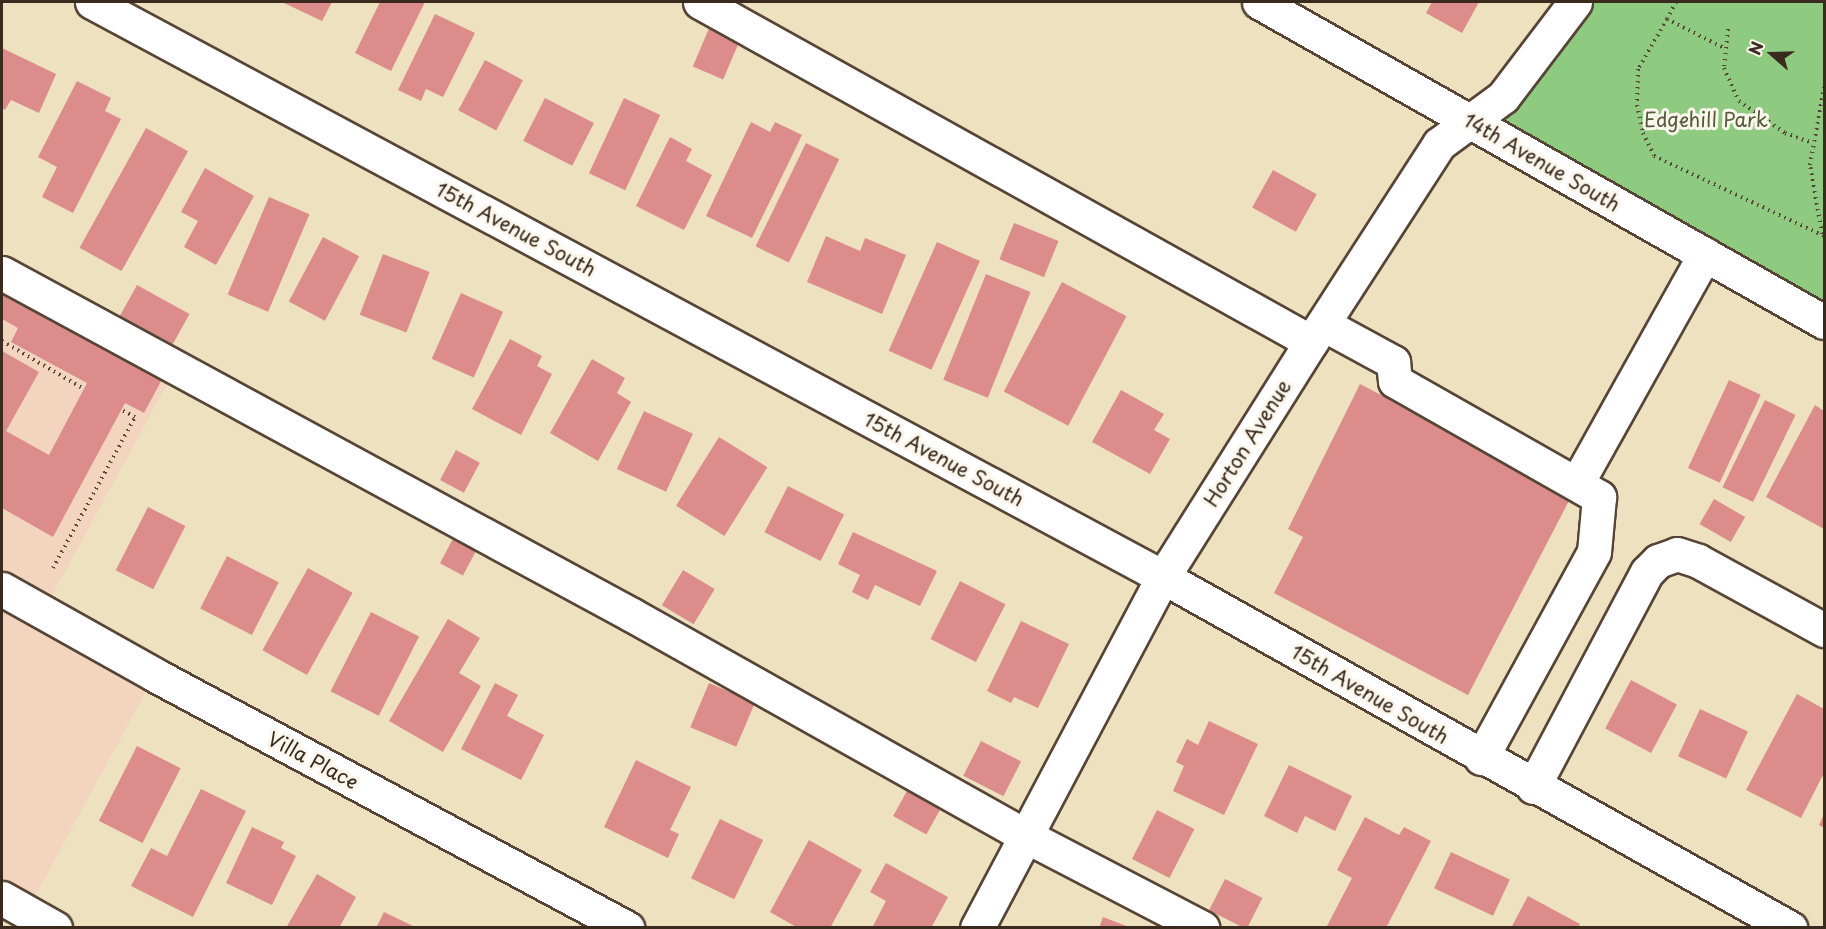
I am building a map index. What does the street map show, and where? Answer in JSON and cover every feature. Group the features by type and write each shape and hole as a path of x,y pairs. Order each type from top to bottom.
{"street":[{"name":"15th Avenue South","path":"93,2 1163,576 1481,758 1790,927"},
{"path":"700,2 1317,333 1393,362 1395,381 1599,497 1594,552 1481,758"},
{"name":"14th Avenue South","path":"1259,2 1824,322"},
{"name":"Horton Avenue","path":"977,927 1163,576 1439,144 1503,97 1575,2"},
{"path":"1576,483 1705,254"},
{"path":"2,273 632,615 1026,836 1203,927"},
{"path":"1533,787 1647,572 1658,561 1677,554 1698,561 1824,630"},
{"name":"Villa Place","path":"2,588 155,675 627,927"},
{"path":"2,898 55,927"}],"path":[{"path":"1676,2 1638,69 1637,105 1643,133 1654,156 1823,236"},
{"path":"1667,19 1725,48"},
{"path":"1728,29 1724,68 1739,101 1785,133 1812,143"},
{"path":"1823,236 1812,185 1812,143 1824,87"},
{"path":"2,340 84,389"},
{"path":"53,567 135,417 122,410"}],"shaded area":[{"path":"2,274 176,368 43,612 155,675 34,898 2,898"}],"green space":[{"name":"Edgehill Park","path":"1575,2 1824,2 1824,322 1470,121"}],"building":[{"path":"282,2 332,2 322,21"},
{"path":"380,2 425,2 391,71 355,53"},
{"path":"1432,2 1479,2 1462,33 1426,13"},
{"path":"435,14 475,33 443,97 426,89 421,101 398,90"},
{"path":"710,26 740,39 723,79 693,67"},
{"path":"2,48 56,74 39,113 11,100 5,110 2,108"},
{"path":"485,60 523,80 496,131 458,110"},
{"path":"77,81 111,98 105,111 121,119 73,213 42,197 57,167 38,157"},
{"path":"545,98 594,123 572,166 523,141"},
{"path":"624,98 660,115 625,190 589,173"},
{"path":"751,122 770,132 775,122 802,135 752,238 706,216"},
{"path":"146,128 188,151 122,271 80,248"},
{"path":"670,137 692,149 686,161 712,175 684,230 636,206"},
{"path":"806,143 839,159 789,263 756,246"},
{"path":"205,168 254,196 216,265 184,247 198,221 181,212"},
{"path":"1273,170 1317,194 1296,232 1252,208"},
{"path":"269,197 310,214 268,312 228,295"},
{"path":"1014,223 1059,241 1044,277 999,259"},
{"path":"826,236 860,251 865,238 906,255 882,314 807,282"},
{"path":"323,237 359,256 325,321 289,301"},
{"path":"937,242 980,261 932,370 889,351"},
{"path":"383,254 430,272 406,333 360,315"},
{"path":"986,274 1031,292 988,398 943,380"},
{"path":"1062,282 1126,316 1068,426 1004,391"},
{"path":"2,284 166,372 144,413 125,403 53,537 2,508 2,351 39,372 6,431 49,455 87,383 11,342 18,328 2,319"},
{"path":"137,285 189,314 171,347 119,318"},
{"path":"461,293 503,312 474,377 432,359"},
{"path":"510,339 542,356 537,366 552,374 521,435 472,409"},
{"path":"592,359 625,378 617,393 631,402 598,461 550,433"},
{"path":"1729,380 1761,395 1720,483 1688,468"},
{"path":"1360,384 1572,495 1468,695 1274,593 1303,537 1288,529"},
{"path":"1121,390 1164,414 1154,430 1170,439 1150,474 1092,442"},
{"path":"1765,400 1796,415 1753,502 1722,487"},
{"path":"1815,405 1824,411 1824,529 1766,497"},
{"path":"644,411 693,434 666,492 617,469"},
{"path":"719,437 767,467 724,536 676,506"},
{"path":"456,450 480,463 464,493 440,480"},
{"path":"788,486 844,515 821,561 764,532"},
{"path":"1714,499 1745,517 1731,542 1700,524"},
{"path":"148,507 185,526 153,589 116,570"},
{"path":"853,532 937,571 920,606 875,585 868,600 852,592 860,575 838,564"},
{"path":"455,535 478,547 463,575 440,563"},
{"path":"227,556 279,582 252,635 200,609"},
{"path":"308,568 353,593 307,675 262,650"},
{"path":"683,570 715,589 694,624 662,605"},
{"path":"960,581 1005,604 976,662 930,639"},
{"path":"371,612 419,637 379,716 331,691"},
{"path":"448,619 480,638 459,673 481,686 443,752 389,721"},
{"path":"1021,621 1069,644 1038,708 1014,697 1011,703 987,691"},
{"path":"1631,680 1677,704 1651,753 1605,729"},
{"path":"495,683 518,695 507,716 544,735 521,780 461,749"},
{"path":"709,683 755,703 736,747 690,727"},
{"path":"1797,694 1824,709 1824,773 1801,818 1746,790"},
{"path":"1700,709 1748,731 1726,779 1678,756"},
{"path":"1209,721 1258,744 1224,815 1173,791 1184,766 1176,762 1187,739 1198,745"},
{"path":"981,741 1021,761 1003,796 963,776"},
{"path":"137,746 181,768 143,843 99,821"},
{"path":"636,760 691,787 670,830 679,834 668,858 604,827"},
{"path":"1289,765 1352,796 1335,831 1305,816 1297,833 1264,816"},
{"path":"912,782 945,800 926,835 893,816"},
{"path":"201,789 246,811 193,917 131,886 151,848 167,856"},
{"path":"1157,810 1194,829 1169,878 1132,859"},
{"path":"1824,814 1824,828 1819,825"},
{"path":"1365,817 1399,835 1404,827 1431,841 1386,928 1326,928 1352,878 1337,870"},
{"path":"720,819 763,840 734,899 691,878"},
{"path":"252,827 284,842 281,848 296,856 272,905 226,883"},
{"path":"809,840 862,870 830,928 798,928 770,912"},
{"path":"1451,852 1510,879 1493,916 1434,888"},
{"path":"886,863 948,897 931,928 872,928 886,901 870,892"},
{"path":"317,874 356,897 339,928 286,928"},
{"path":"1225,879 1262,898 1247,928 1209,910"},
{"path":"1528,896 1580,924 1578,928 1511,928"},
{"path":"384,912 417,928 376,928"},
{"path":"1103,917 1129,927 1129,928 1099,928"}]}
